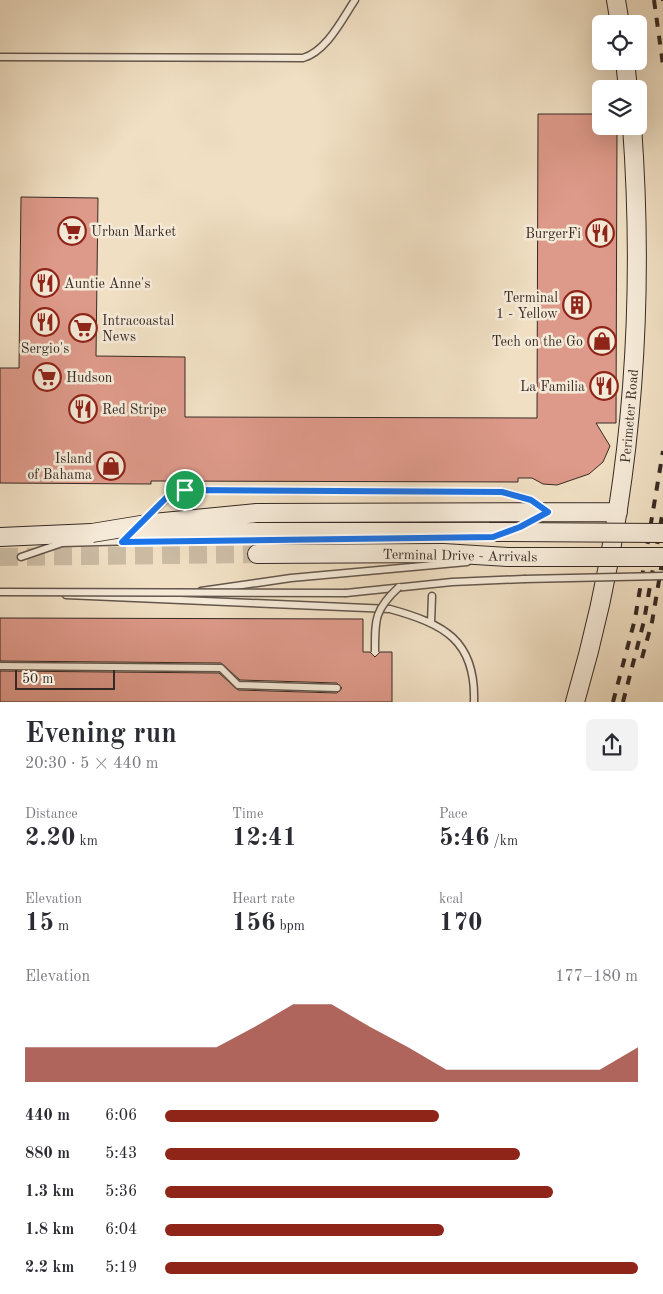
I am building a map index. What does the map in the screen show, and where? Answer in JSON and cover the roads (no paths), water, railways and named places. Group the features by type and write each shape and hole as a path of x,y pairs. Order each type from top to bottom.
{"street":[{"path":"616,0 618,15"},
{"name":"Perimeter Road","path":"575,702 602,595 618,512 629,419 635,338 637,208 633,135"},
{"path":"92,533 153,523 257,513 541,516 618,512"},
{"path":"0,536 92,533 151,535 256,532 663,533"},
{"name":"Terminal Drive - Arrivals","path":"257,554 390,562 443,553 508,557 663,557"}],"lane":[{"path":"0,57 303,58 320,48 355,0"},
{"path":"122,542 167,497 175,491 185,490 502,492 531,500 541,516"},
{"path":"21,557 62,543 493,537 527,523"},
{"path":"150,600 390,562"},
{"path":"0,591 346,593 452,582 663,576"},
{"path":"375,652 375,623 378,611 399,587"},
{"path":"0,591 150,600 390,610 431,623 446,631 459,644 472,666 474,702"},
{"path":"431,623 432,596"},
{"path":"0,666 221,668 238,685 337,688"}],"tunnel":[{"path":"0,557 257,554"}],"railway":[{"path":"654,0 663,65"},
{"path":"613,702 635,619 663,451"},
{"path":"623,702 644,621 663,510"},
{"path":"642,658 652,622 663,557"}],"place":[{"name":"Urban Market","path":"72,231"},
{"name":"BurgerFi","path":"600,233"},
{"name":"Auntie Anne's","path":"45,283"},
{"name":"Terminal 1 - Yellow","path":"577,305"},
{"name":"Sergio's","path":"45,322"},
{"name":"Intracoastal News","path":"83,328"},
{"name":"Tech on the Go","path":"602,341"},
{"name":"Hudson","path":"47,377"},
{"name":"La Familia","path":"604,386"},
{"name":"Red Stripe","path":"83,409"},
{"name":"Island of Bahama","path":"111,466"}]}
